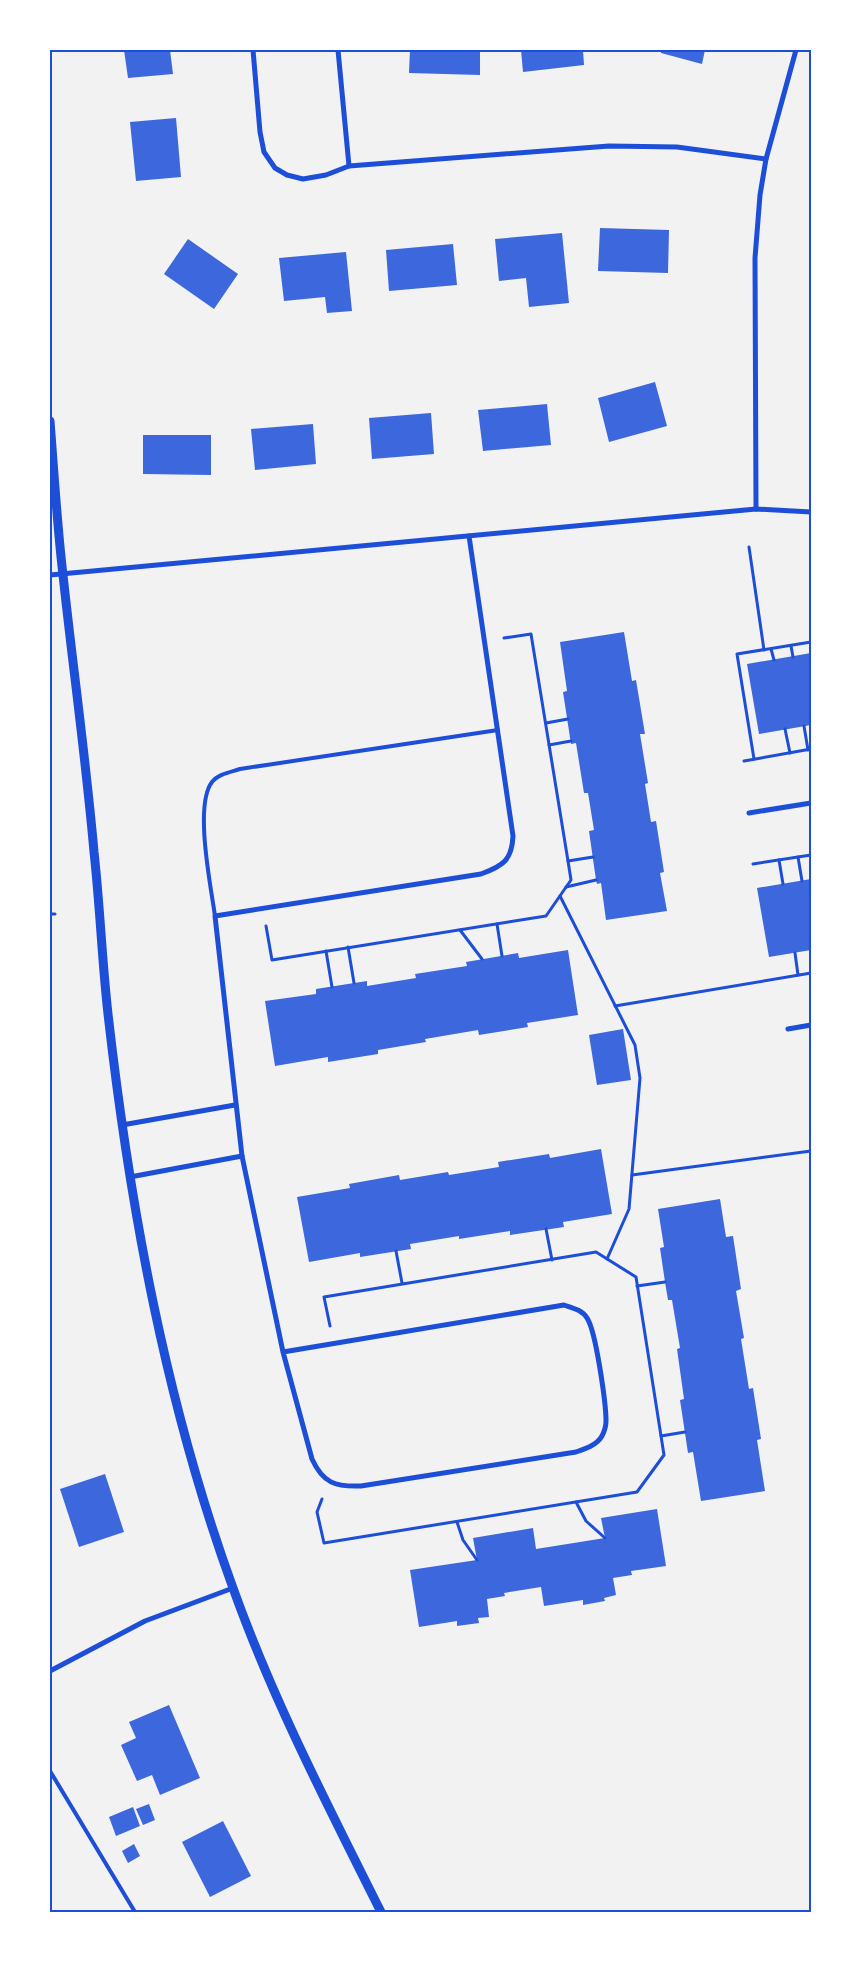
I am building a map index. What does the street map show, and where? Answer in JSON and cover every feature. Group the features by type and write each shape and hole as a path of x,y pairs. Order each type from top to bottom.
{"street":[{"path":"253,50 260,132 264,152 275,168 287,175 303,179 326,175 349,166 609,146 677,147 766,158"},
{"path":"338,50 349,166"},
{"path":"756,509 755,258 760,195 766,158 796,50"},
{"path":"50,421 63,574 94,852 107,1011 130,1177 171,1381 198,1481 233,1588 288,1720 330,1811 381,1912"},
{"path":"50,575 756,509 811,512"},
{"path":"283,1352 564,1305 578,1309 587,1318 593,1333 606,1424 601,1438 590,1447 576,1452 361,1486 346,1487 330,1482 318,1472 312,1459 283,1352 242,1156 215,916 481,874 495,868 506,860 512,849 513,836 469,536"},
{"path":"749,813 811,803"},
{"path":"788,1029 811,1025"},
{"path":"122,1125 235,1105"},
{"path":"130,1177 242,1156"},
{"path":"50,1671 145,1621 233,1588"}],"lane":[{"path":"215,916 204,829 206,792 213,780 240,769 498,730"},
{"path":"50,1770 135,1912"}],"path":[{"path":"748,547 764,650"},
{"path":"266,926 272,960 546,916 571,880 531,634 498,639"},
{"path":"754,759 737,654 811,642"},
{"path":"790,646 793,657"},
{"path":"771,649 774,660"},
{"path":"546,723 568,720"},
{"path":"744,761 810,750 804,726"},
{"path":"785,729 790,753"},
{"path":"549,745 571,741"},
{"path":"753,864 811,855"},
{"path":"568,861 593,857"},
{"path":"798,857 802,881"},
{"path":"779,860 783,884"},
{"path":"566,887 596,880"},
{"path":"560,896 634,1045 640,1078 629,1210 607,1259"},
{"path":"50,914 56,914"},
{"path":"497,924 502,956"},
{"path":"460,930 482,959"},
{"path":"348,948 354,983"},
{"path":"326,951 332,986"},
{"path":"795,953 798,975"},
{"path":"615,1006 811,973"},
{"path":"632,1175 811,1151"},
{"path":"546,1229 552,1260"},
{"path":"396,1251 402,1284"},
{"path":"317,1512 324,1543 457,1522 637,1492 664,1456 636,1277 596,1252 324,1297 331,1330"},
{"path":"637,1286 665,1282"},
{"path":"661,1436 685,1432"},
{"path":"576,1502 586,1521 605,1538"},
{"path":"457,1522 463,1540 477,1560"}],"building":[{"path":"124,50 170,50 173,74 128,78"},
{"path":"410,50 480,50 480,75 409,73"},
{"path":"521,50 583,50 584,65 523,72"},
{"path":"661,50 705,50 702,64 661,53"},
{"path":"176,118 181,177 136,181 130,122"},
{"path":"600,228 669,230 668,273 598,271"},
{"path":"562,233 569,303 529,307 526,278 499,281 495,239"},
{"path":"188,239 238,274 214,309 164,274"},
{"path":"453,244 457,285 389,291 386,250"},
{"path":"346,252 352,311 327,313 325,297 284,301 279,258"},
{"path":"655,382 667,426 609,442 598,398"},
{"path":"547,404 551,445 483,451 478,410"},
{"path":"431,413 434,454 372,459 369,418"},
{"path":"313,424 316,464 255,470 251,429"},
{"path":"143,435 211,435 211,475 143,474"},
{"path":"624,632 632,681 636,680 645,734 640,734 648,783 645,784 651,822 656,821 664,872 660,873 667,911 606,920 601,883 597,884 596,880 589,831 594,830 588,793 584,793 576,743 571,744 563,692 567,691 560,642"},
{"path":"811,653 811,725 759,734 747,664"},
{"path":"811,879 811,950 769,957 757,888"},
{"path":"568,950 578,1015 527,1023 528,1027 479,1035 478,1030 425,1039 426,1042 378,1050 378,1054 328,1062 328,1057 275,1066 265,1001 316,994 316,989 367,981 367,986 416,978 415,974 467,966 466,962 518,953 519,958"},
{"path":"623,1029 631,1080 597,1085 589,1035"},
{"path":"601,1149 612,1214 563,1222 564,1227 510,1235 510,1231 459,1239 459,1236 410,1244 411,1249 360,1257 360,1253 309,1262 297,1197 350,1188 349,1184 399,1175 400,1180 448,1172 449,1175 499,1167 498,1162 549,1154 550,1158"},
{"path":"720,1199 726,1237 733,1236 741,1289 736,1291 744,1338 741,1339 749,1389 753,1388 761,1439 757,1440 765,1491 701,1501 693,1452 688,1453 680,1400 684,1399 677,1349 680,1348 672,1300 668,1300 665,1282 660,1248 664,1247 658,1209"},
{"path":"105,1474 124,1532 79,1547 60,1489"},
{"path":"657,1509 666,1566 631,1571 632,1575 613,1578 616,1595 604,1598 605,1601 583,1605 583,1600 544,1606 541,1587 504,1593 505,1596 487,1599 489,1617 478,1618 479,1623 457,1626 457,1621 419,1627 410,1570 477,1560 473,1538 533,1528 536,1549 605,1538 601,1518"},
{"path":"169,1705 200,1778 160,1795 152,1775 137,1781 121,1745 136,1738 129,1722"},
{"path":"149,1804 155,1820 143,1825 136,1809"},
{"path":"133,1807 140,1826 116,1836 109,1817"},
{"path":"223,1821 251,1876 210,1897 182,1842"},
{"path":"134,1844 140,1856 128,1863 122,1851"}]}
